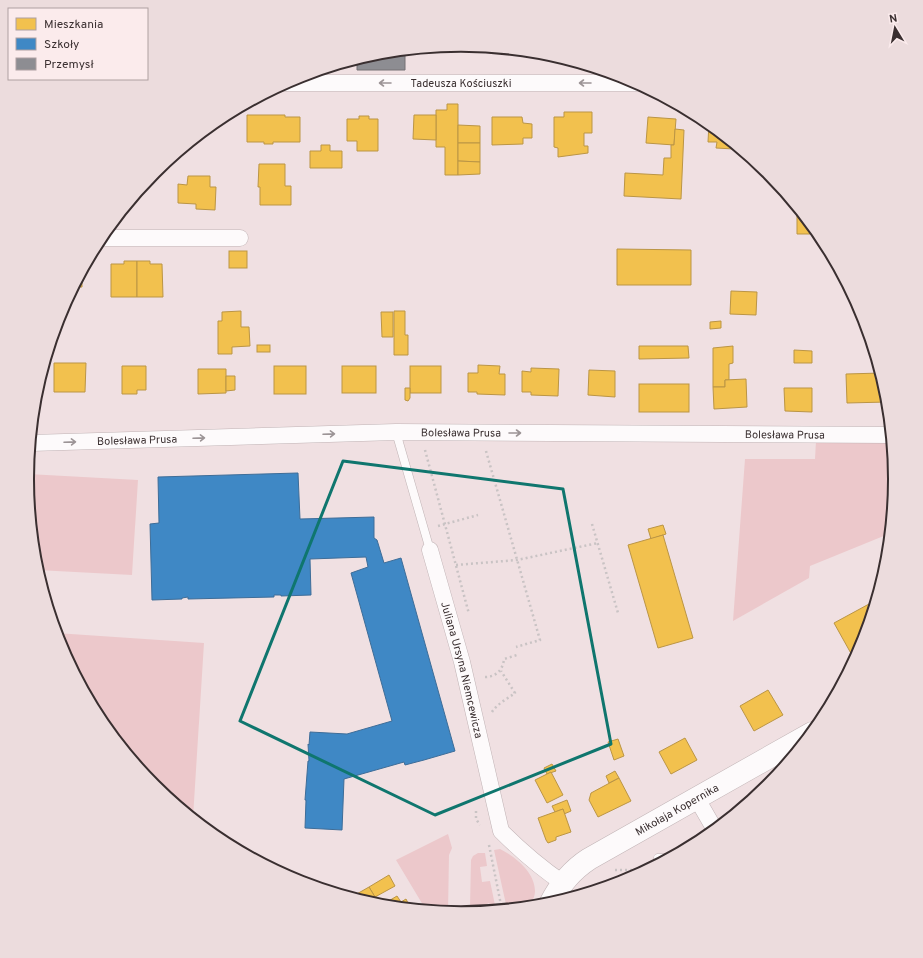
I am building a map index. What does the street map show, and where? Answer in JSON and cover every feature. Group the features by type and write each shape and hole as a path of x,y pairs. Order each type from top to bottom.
{"street":[{"name":"Tadeusza Kościuszki","path":"301,83 622,83"},
{"path":"108,238 240,238"},
{"name":"Bolesława Prusa","path":"36,443 396,432 886,435"},
{"name":"Juliana Ursyna Niemcewicza","path":"430,550 462,662 501,831 549,873 554,896"},
{"name":"Mikołaja Kopernika","path":"556,896 579,866 589,859 696,797 801,739"},
{"path":"696,797 712,825"}],"lane":[{"name":"Juliana Ursyna Niemcewicza","path":"396,432 430,550"}],"path":[{"path":"420,433 470,615"},
{"path":"480,433 540,640 516,647"},
{"path":"424,530 478,515"},
{"path":"592,524 618,613"},
{"path":"456,565 517,560 598,543"},
{"path":"482,678 492,677 501,671 504,665 504,659 517,656"},
{"path":"491,715 495,708 515,693 501,671"},
{"path":"489,844 501,905"},
{"path":"611,870 634,870"}],"highlighted area":[{"path":"343,461 563,489 611,744 435,815 240,721"}],"shaded area":[{"path":"816,441 887,442 889,479 885,535 810,566 809,578 733,621 745,459 815,459"},
{"path":"34,474 138,480 132,575 44,570 35,507"},
{"path":"63,634 204,643 193,811 159,781 122,739 91,693 78,668"},
{"path":"448,834 452,848 449,855 448,906 423,905 396,860"},
{"path":"500,849 512,856 524,866 534,884 535,895 533,900 506,904 494,850"},
{"path":"478,853 485,853 487,866 480,867 482,882 490,881 495,905 490,906 489,903 483,906 470,906 471,860 473,856"}],"building: Mieszkania":[{"path":"447,104 458,104 458,175 445,175 445,147 436,147 436,110 447,110"},
{"path":"564,112 592,112 592,133 584,133 584,146 588,146 588,153 558,157 558,148 554,147 554,117 564,117"},
{"path":"247,115 285,115 285,117 300,117 300,142 273,142 273,144 264,144 264,142 247,142"},
{"path":"414,115 436,115 436,140 413,139"},
{"path":"359,116 369,116 369,119 378,119 378,151 357,151 357,141 347,141 347,119 359,119"},
{"path":"492,117 522,117 523,123 532,124 532,138 523,138 523,144 492,145"},
{"path":"648,117 676,119 674,145 646,143"},
{"path":"458,125 480,126 480,143 458,143"},
{"path":"675,129 684,130 681,199 624,196 625,173 663,175 664,158 671,158 671,145 674,145"},
{"path":"709,131 732,149 716,148 717,142 708,142"},
{"path":"458,143 480,143 480,162 458,161"},
{"path":"321,145 330,145 330,151 342,151 342,168 310,168 310,151 321,151"},
{"path":"458,161 480,162 480,174 458,175"},
{"path":"259,164 285,164 285,186 291,186 291,205 260,205 260,187 258,187"},
{"path":"188,176 210,176 210,187 216,187 215,210 196,209 196,204 178,203 178,184 187,185"},
{"path":"797,214 812,234 797,234"},
{"path":"617,249 691,250 691,285 617,285"},
{"path":"229,251 247,251 247,268 229,268"},
{"path":"124,261 137,261 137,297 111,297 111,264 124,264"},
{"path":"137,261 150,261 150,264 162,264 163,297 137,297"},
{"path":"731,291 757,292 756,315 730,314"},
{"path":"241,311 241,327 249,327 250,346 232,347 232,354 218,354 218,321 222,321 222,312"},
{"path":"394,311 405,311 405,335 408,335 408,355 394,355"},
{"path":"381,312 393,312 393,337 382,337"},
{"path":"721,321 721,328 710,329 710,322"},
{"path":"257,345 270,345 270,352 257,352"},
{"path":"639,346 688,346 689,358 639,359"},
{"path":"733,346 733,363 729,364 729,380 725,380 725,387 713,387 713,348"},
{"path":"794,350 812,351 812,363 794,363"},
{"path":"54,363 86,363 85,392 54,392"},
{"path":"478,365 500,366 499,374 505,374 505,395 477,394 477,392 468,392 468,373 478,373"},
{"path":"122,366 146,366 146,390 137,390 137,394 122,394"},
{"path":"274,366 306,366 306,394 274,394"},
{"path":"342,366 376,366 376,393 342,393"},
{"path":"410,366 441,366 441,393 410,393"},
{"path":"531,368 559,369 558,396 531,395 531,392 522,392 522,371 531,372"},
{"path":"198,369 226,369 226,393 198,394"},
{"path":"589,370 615,371 615,397 588,395"},
{"path":"875,373 882,402 847,403 846,374"},
{"path":"226,376 235,376 235,390 226,391"},
{"path":"746,379 747,407 714,409 713,387 725,387 725,380"},
{"path":"639,384 689,384 689,412 639,412"},
{"path":"405,388 410,388 410,398 408,401 405,400"},
{"path":"784,388 812,388 812,412 785,411"},
{"path":"663,525 666,534 651,539 648,529"},
{"path":"663,535 693,638 658,648 628,545"},
{"path":"869,604 866,616 851,654 834,623"},
{"path":"768,690 783,715 754,731 740,706"},
{"path":"685,738 697,760 671,774 659,752"},
{"path":"618,739 624,756 614,760 608,742"},
{"path":"552,764 556,771 547,774 544,768"},
{"path":"615,771 619,778 609,783 606,776"},
{"path":"551,772 563,795 547,803 535,780"},
{"path":"619,778 631,801 598,817 589,800 591,793"},
{"path":"567,800 571,811 564,814 563,809 555,812 552,806"},
{"path":"563,809 571,832 556,837 556,840 548,843 538,818"},
{"path":"389,875 395,886 375,897 369,887"},
{"path":"369,887 375,897 375,897 358,893"},
{"path":"397,896 401,902 406,899 408,903 406,903 390,900"}],"building: Szkoły":[{"path":"298,473 300,519 374,517 374,538 377,540 384,563 401,558 455,751 405,765 404,762 344,779 342,830 305,828 305,800 309,761 308,744 309,745 310,732 347,734 392,721 351,573 368,567 366,557 310,559 311,595 274,595 274,597 188,599 188,597 182,599 152,600 150,524 159,523 158,477"}],"building: Przemysł":[{"path":"405,55 405,70 357,70 357,65"}]}
